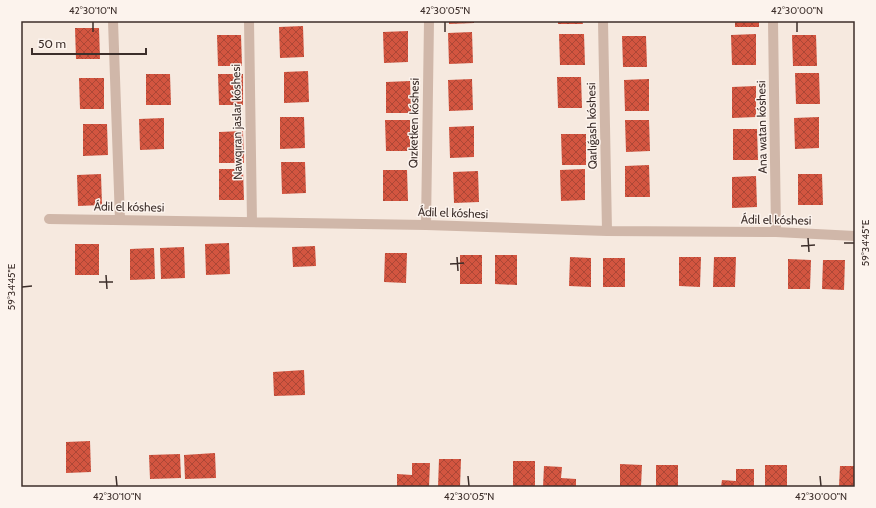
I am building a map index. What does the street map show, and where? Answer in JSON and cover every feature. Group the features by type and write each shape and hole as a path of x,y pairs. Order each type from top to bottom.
{"street":[{"path":"113,21 120,220"},
{"name":"Nawqıran jaslar kóshesi","path":"249,21 252,222"},
{"name":"Qızketken kóshesi","path":"426,225 429,21"},
{"name":"Qarlıǵash kóshesi","path":"603,21 607,231"},
{"name":"Ana watan kóshesi","path":"773,21 776,232"},
{"name":"Ádil el kóshesi","path":"49,219 426,225 607,231 776,232 855,236"}],"building":[{"path":"449,21 474,21 474,23 449,24"},
{"path":"558,21 582,21 583,24 558,24"},
{"path":"735,21 759,21 759,27 735,27"},
{"path":"303,26 304,57 280,58 279,27"},
{"path":"75,28 99,28 100,59 76,59"},
{"path":"408,31 408,62 384,63 383,32"},
{"path":"472,32 473,63 449,64 448,33"},
{"path":"559,34 584,34 585,65 560,65"},
{"path":"756,34 756,65 732,65 731,35"},
{"path":"217,35 241,35 242,66 218,66"},
{"path":"792,35 816,35 817,66 793,66"},
{"path":"622,36 646,36 647,67 623,67"},
{"path":"308,71 309,102 284,103 284,72"},
{"path":"795,73 819,73 820,104 796,104"},
{"path":"146,74 170,74 171,105 146,105"},
{"path":"218,74 243,74 243,105 219,105"},
{"path":"557,77 581,77 582,108 558,108"},
{"path":"79,78 104,78 104,109 80,109"},
{"path":"472,79 473,110 449,111 448,80"},
{"path":"649,79 649,111 625,111 624,80"},
{"path":"410,81 411,113 386,113 386,82"},
{"path":"756,86 756,117 732,118 732,87"},
{"path":"280,117 304,117 305,148 280,149"},
{"path":"819,117 819,148 795,149 794,118"},
{"path":"164,118 164,149 140,150 139,119"},
{"path":"385,120 410,120 410,151 386,151"},
{"path":"625,120 649,120 650,151 626,152"},
{"path":"83,124 107,124 108,155 83,156"},
{"path":"474,126 474,157 450,158 449,127"},
{"path":"733,129 757,129 758,160 733,160"},
{"path":"243,131 244,163 219,163 219,132"},
{"path":"561,134 586,134 586,165 562,165"},
{"path":"281,162 305,162 306,193 282,194"},
{"path":"649,165 650,197 625,197 625,166"},
{"path":"219,169 243,169 244,200 219,200"},
{"path":"585,169 585,200 561,201 560,170"},
{"path":"383,170 407,170 408,201 383,201"},
{"path":"478,171 479,202 454,203 453,172"},
{"path":"101,174 102,205 78,206 77,175"},
{"path":"798,174 822,174 823,205 798,205"},
{"path":"756,176 757,207 732,208 732,177"},
{"path":"229,243 230,274 206,275 205,244"},
{"path":"75,244 99,244 99,275 75,275"},
{"path":"315,246 316,266 293,267 292,247"},
{"path":"184,247 185,278 161,279 160,248"},
{"path":"154,248 155,279 130,280 130,249"},
{"path":"385,253 407,253 406,283 384,282"},
{"path":"460,255 482,255 482,284 460,284"},
{"path":"495,255 517,255 517,285 495,284"},
{"path":"570,257 591,258 591,287 569,286"},
{"path":"679,257 701,257 700,287 679,286"},
{"path":"714,257 736,257 735,287 713,287"},
{"path":"603,258 625,258 625,287 603,287"},
{"path":"788,259 811,260 810,289 788,289"},
{"path":"823,260 845,260 844,290 822,289"},
{"path":"304,370 305,395 274,396 273,372"},
{"path":"90,441 91,472 66,473 66,442"},
{"path":"215,453 216,478 185,479 184,455"},
{"path":"180,454 181,478 150,479 149,455"},
{"path":"439,459 461,459 460,487 438,487"},
{"path":"513,461 535,461 535,487 513,487"},
{"path":"412,463 430,463 429,487 397,487 397,474 412,475"},
{"path":"620,464 642,465 641,487 620,487"},
{"path":"656,465 678,465 678,487 656,487"},
{"path":"765,465 787,465 787,487 765,487"},
{"path":"544,466 562,467 561,478 576,479 576,487 543,487"},
{"path":"840,466 855,466 855,487 839,487"},
{"path":"736,469 754,469 754,487 721,487 722,480 736,481"}]}
